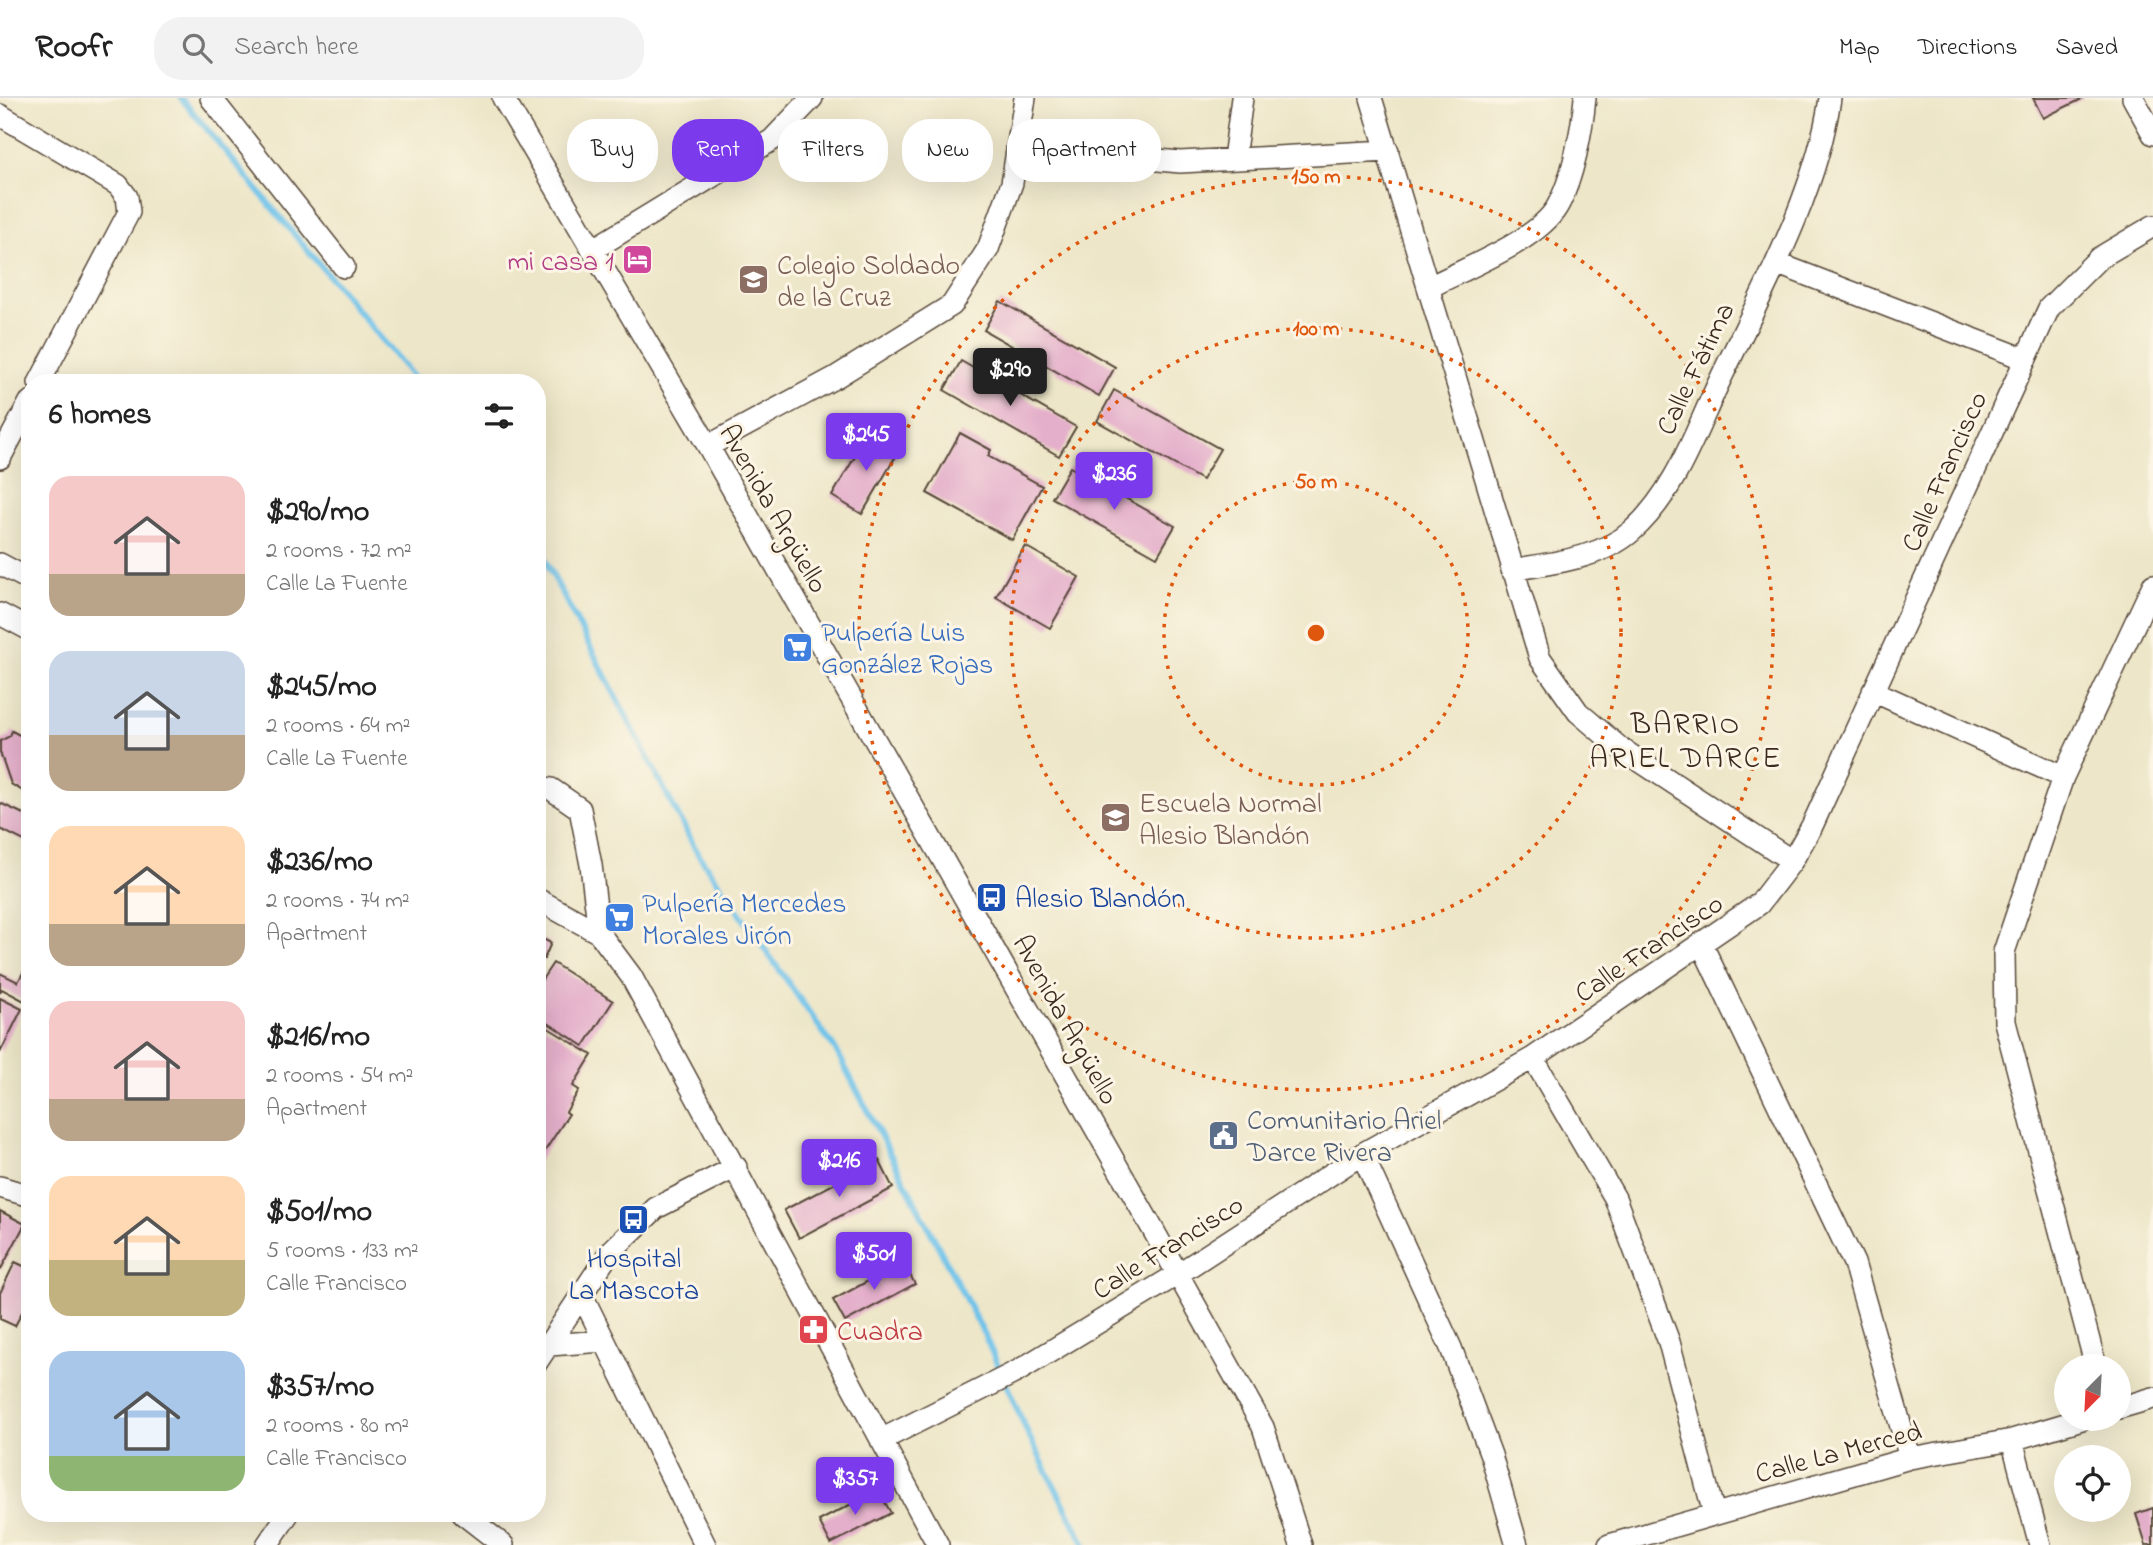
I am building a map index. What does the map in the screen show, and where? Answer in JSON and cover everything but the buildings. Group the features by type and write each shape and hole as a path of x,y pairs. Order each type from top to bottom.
{"street":[{"path":"211,98 344,267"},
{"name":"Avenida Argüello","path":"503,98 708,446 1263,1427 1301,1545"},
{"path":"592,250 772,140 812,98"},
{"path":"1022,119 1026,98"},
{"path":"1234,159 1242,98"},
{"path":"1371,98 1430,287 1511,570 1540,658 1578,712 1620,748 1792,861"},
{"path":"1430,287 1531,233 1556,208 1581,137 1585,98"},
{"name":"Calle Fátima","path":"1511,570 1583,556 1630,533 1662,500 1776,263 1825,137 1830,98"},
{"path":"2133,98 2153,134"},
{"path":"0,115 118,185 127,197 129,212 44,374"},
{"path":"1161,160 1180,162 1388,151"},
{"path":"708,446 836,377 951,305 988,249 1012,182"},
{"name":"Calle Francisco","path":"881,1440 1018,1371 1178,1274 1362,1154 1533,1058 1759,904 1792,861 1812,826 2049,308 2099,258 2153,226"},
{"path":"1776,263 2025,359"},
{"path":"0,458 21,418"},
{"path":"0,564 21,575"},
{"path":"2093,1354 2005,1022 2004,951 2063,777 2153,584"},
{"path":"0,614 21,625"},
{"path":"1873,691 2063,777"},
{"path":"546,788 580,809 591,865 598,933"},
{"path":"546,904 598,933 631,976 938,1545"},
{"path":"1702,945 1854,1263 1910,1458"},
{"path":"1533,1058 1615,1198 1669,1342 1714,1514"},
{"path":"1362,1154 1451,1348 1491,1455 1517,1545"},
{"path":"546,1351 609,1253 656,1208 736,1167"},
{"path":"0,1187 21,1193"},
{"path":"582,1295 705,1545"},
{"path":"546,1354 603,1341"},
{"path":"2132,1404 2153,1398"},
{"name":"Calle La Merced","path":"1609,1545 1910,1458 2012,1440 2054,1427"},
{"path":"2012,1440 2040,1545"},
{"path":"267,1545 283,1522"},
{"path":"473,1522 503,1545"}],"waterway":[{"path":"181,98 411,374"},
{"path":"546,562 698,854 837,1052 984,1334 1029,1436 1085,1545"}],"place":[{"name":"mi casa 1","path":"637,260"},
{"name":"Colegio Soldado de la Cruz","path":"754,280"},
{"name":"Pulpería Luis González Rojas","path":"798,647"},
{"name":"Escuela Normal Alesio Blandón","path":"1116,818"},
{"name":"Alesio Blandón","path":"992,897"},
{"name":"Pulpería Mercedes Morales Jirón","path":"619,918"},
{"name":"Comunitario Ariel Darce Rivera","path":"1224,1135"},
{"name":"Hospital La Mascota","path":"634,1220"},
{"name":"Cuadra","path":"814,1330"}],"district":[{"name":"BARRIO ARIEL DARCE","path":"1686,740"}]}
